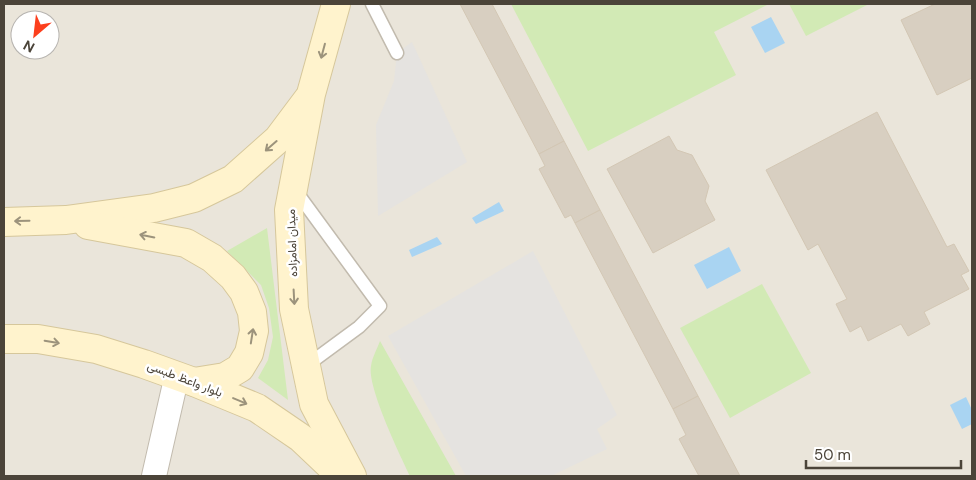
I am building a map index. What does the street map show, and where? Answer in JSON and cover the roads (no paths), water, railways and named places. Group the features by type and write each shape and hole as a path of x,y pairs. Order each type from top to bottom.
{"main road":[{"name":"میدان امامزاده","path":"336,4 312,94 290,210 294,308 314,404 352,476"},
{"path":"4,222 66,220 154,208 194,198 233,179 278,139 312,94"},
{"path":"66,220 186,243 212,258 233,277 244,292 252,312 254,331 248,353 240,368 225,377 185,379"},
{"name":"بلوار واعظ طبسی","path":"4,339 38,339 96,349 185,379 257,408 301,438 341,476"}],"street":[{"path":"154,476 185,379"}],"lane":[{"path":"372,4 397,52"},
{"path":"294,188 380,306 359,327 306,366"}],"water":[{"path":"771,17 785,43 765,53 751,27"},
{"path":"499,202 504,211 476,224 472,218"},
{"path":"437,237 442,244 412,257 409,250"},
{"path":"729,247 741,271 707,289 694,265"},
{"path":"966,397 972,410 972,424 962,429 950,405"}]}
